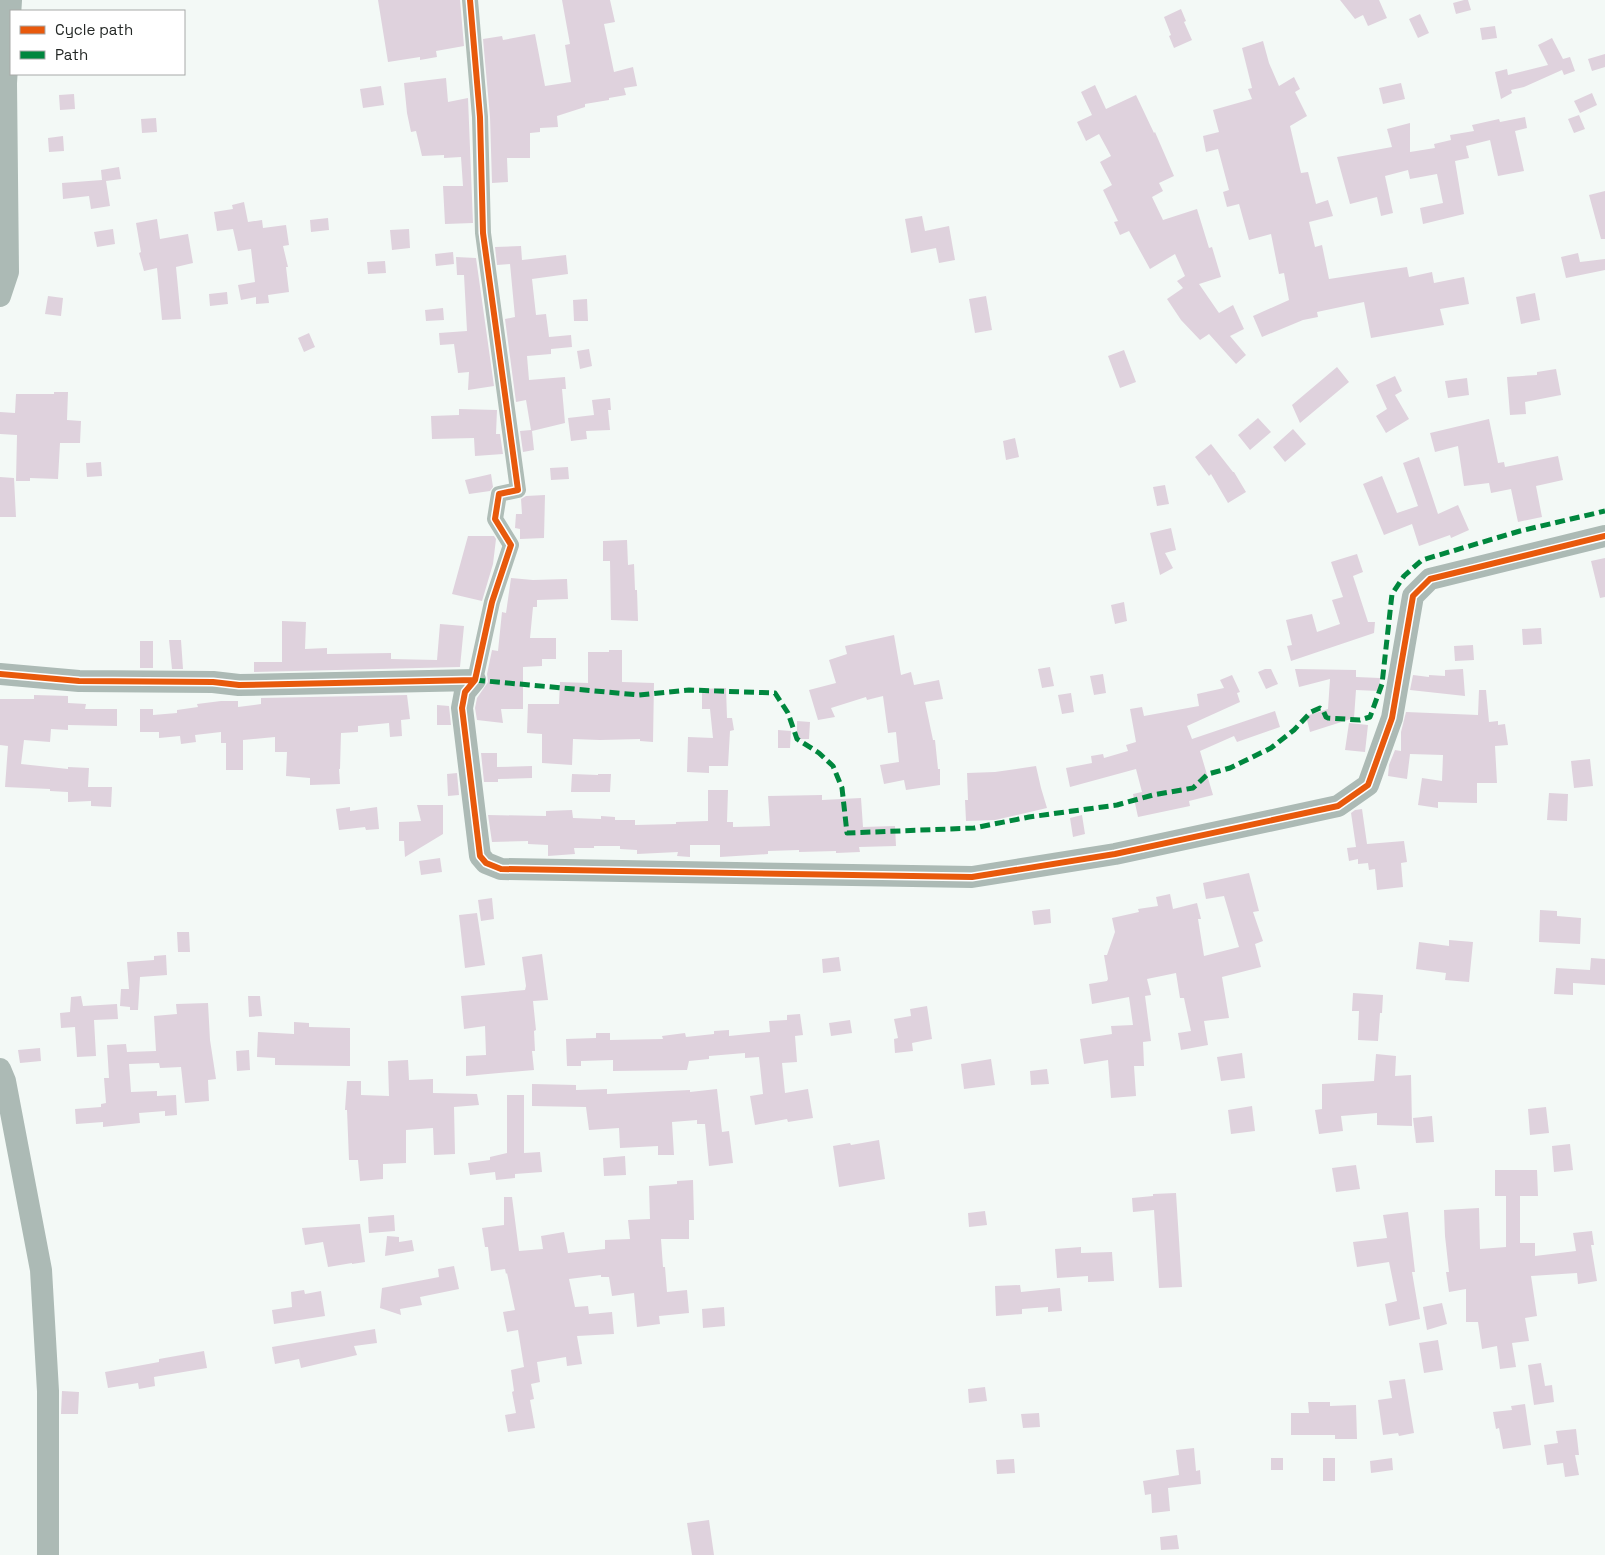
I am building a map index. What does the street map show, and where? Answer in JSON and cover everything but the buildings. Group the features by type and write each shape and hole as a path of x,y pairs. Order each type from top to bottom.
{"street":[{"path":"470,0 480,117 483,233 518,490 499,494 495,519 511,545 492,602 475,680 465,692 462,708 480,856 486,864 501,869 972,877 1115,854 1338,806 1368,785 1392,718 1413,596 1430,579 1605,536"},
{"path":"0,296 8,272 6,84 10,28"},
{"path":"0,674 79,681 213,682 239,685 475,680"},
{"path":"0,1069 5,1081 40,1270 48,1391 48,1555"}],"marked path":[{"path":"475,680 639,695 689,690 775,693 788,713 797,739 819,753 833,766 842,788 847,833 974,828 1029,817 1117,805 1153,795 1193,788 1208,774 1230,768 1271,748 1294,730 1311,712 1320,708 1328,718 1360,720 1370,717 1382,684 1392,594 1404,576 1422,560 1520,531 1605,511"}],"cycle path":[{"path":"470,0 480,117 483,233 518,490 499,494 495,519 511,545 492,602 475,680"},
{"path":"0,674 79,681 213,682 239,685 475,680 465,692 462,708 480,856 486,863 501,869 972,877 1115,854 1338,806 1368,785 1392,718 1413,596 1430,579 1605,536"}]}
